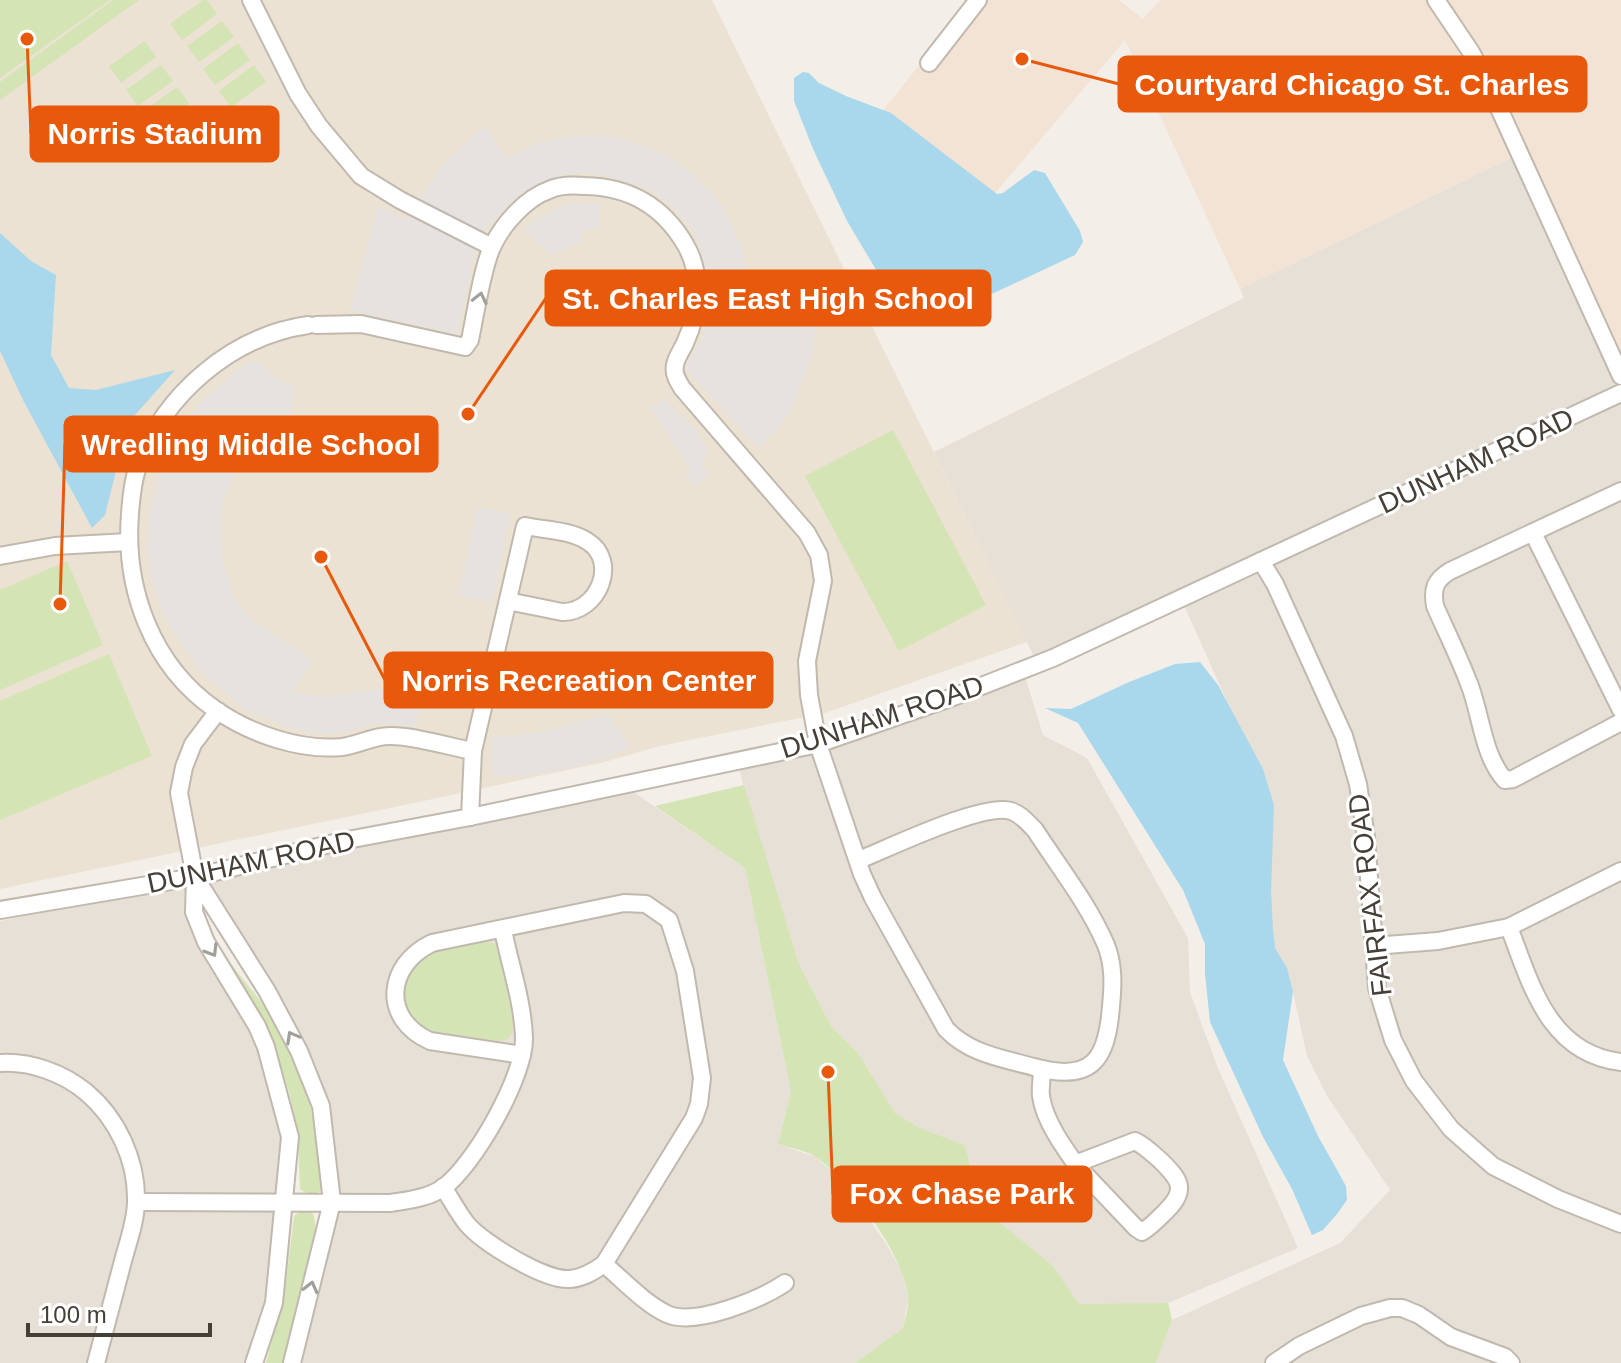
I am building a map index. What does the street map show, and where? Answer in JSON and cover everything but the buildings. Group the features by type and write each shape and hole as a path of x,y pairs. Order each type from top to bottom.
{"street":[{"path":"251,0 298,94 319,126 361,176 460,233 492,247"},
{"path":"929,63 978,0"},
{"path":"1436,0 1487,82 1621,376"},
{"path":"473,751 391,735 345,747 289,744 218,711 184,684 147,625 133,586 128,542 138,467 160,423 200,374 224,358 285,330 312,325 361,324 465,347 470,340 492,247 524,206 548,190 572,185 626,191 650,203 672,223 687,247 697,279 696,312 686,342 674,364 675,376 807,533 819,555 823,581 807,661 809,695 818,744 859,860 873,898 946,1029 962,1045 1042,1069 1072,1072 1097,1061 1109,1033 1113,986 1107,949 1098,928 1035,830 1023,818 1010,810 992,810 859,860"},
{"name":"DUNHAM ROAD","path":"0,910 195,877 342,841 818,744 1053,658 1621,393"},
{"path":"1621,491 1442,576 1436,582 1433,595 1469,683 1500,774 1505,780 1513,779 1621,722"},
{"path":"470,817 473,751 525,526 586,540 601,559 602,580 592,601 571,613 508,601"},
{"path":"1533,533 1621,710"},
{"path":"0,556 55,546 128,542"},
{"name":"FAIRFAX ROAD","path":"1261,561 1275,584 1344,736 1358,784 1366,837 1377,988 1393,1040 1414,1081 1451,1129 1493,1166 1558,1199 1621,1224"},
{"path":"218,711 193,744 179,793 195,877 193,903 199,927 257,1026 272,1066 290,1137 274,1303 254,1363"},
{"path":"1373,946 1438,941 1509,927 1621,871"},
{"path":"195,877 267,991 299,1051 321,1106 332,1202 292,1363"},
{"path":"436,1190 477,1235 530,1266 567,1280 593,1272 604,1264 682,1139 699,1104 702,1078 694,1020 677,938 669,920 646,904 624,903 432,943 405,962 395,995 397,1007 409,1028 430,1041 522,1055"},
{"path":"1509,927 1537,1000 1557,1029 1579,1049 1604,1060 1621,1062"},
{"path":"136,1202 391,1203 416,1199 436,1190 466,1165 519,1070 524,1041 503,930"},
{"path":"0,1063 32,1066 55,1073 92,1097 108,1114 121,1136 135,1178 134,1218 96,1363"},
{"path":"1042,1069 1044,1108 1075,1164 1142,1232 1177,1200 1180,1186 1172,1173 1144,1145 1135,1141 1075,1164"},
{"path":"604,1264 655,1306 679,1317 693,1318 765,1296 785,1283"},
{"path":"1274,1363 1299,1346 1361,1316 1390,1308 1402,1308 1419,1315 1451,1337 1505,1357 1511,1363"}],"shaded area":[{"path":"0,0 712,0 1027,642 825,713 0,889"},
{"path":"971,0 1119,0 1143,19 1160,0 1430,0 1474,66 1515,156 1240,289 1125,40 985,205 878,117"},
{"path":"1444,0 1621,0 1621,363"},
{"path":"485,126 506,159 535,144 565,137 614,137 660,152 682,166 723,208 742,248 748,280 819,278 816,335 808,367 783,421 759,448 685,368 701,340 708,317 709,292 700,246 693,230 670,204 633,183 603,175 563,175 525,192 508,205 483,232 474,256 457,334 350,310 378,207 407,220 443,165"},
{"path":"1515,156 1620,387 1034,657 934,452 1244,298 1240,289"},
{"path":"571,204 602,204 597,229 582,230 581,241 552,255 524,230 540,217"},
{"path":"256,360 278,380 295,387 288,423 261,442 235,472 226,492 221,512 221,556 232,592 239,606 255,623 313,660 291,692 325,697 393,687 420,692 416,726 380,723 336,734 321,734 292,729 245,709 203,673 174,633 162,609 153,583 148,549 150,510 164,458 189,416 238,370"},
{"path":"1621,398 1621,1363 1156,1363 1172,1320 1340,1243 1390,1190 1327,1096 1307,1056 1293,992 1256,942 1230,708 1182,601"},
{"path":"664,399 694,427 708,450 702,465 709,475 693,486 685,474 691,470 651,408"},
{"path":"478,507 510,514 492,602 458,595"},
{"path":"1025,676 1043,735 1087,758 1188,938 1190,992 1217,1066 1298,1248 1168,1303 1079,1305 1052,1265 992,1216 978,1196 965,1145 920,1128 895,1113 858,1053 831,1026 799,964 743,786 739,767"},
{"path":"608,714 630,747 606,758 561,770 523,776 493,776 492,737 540,733"},
{"path":"629,789 745,868 791,1091 778,1144 816,1157 843,1182 887,1245 903,1274 908,1299 903,1328 855,1363 297,1363 316,1299 331,1129 202,880"},
{"path":"185,882 195,931 235,997 264,1056 284,1135 268,1305 250,1363 0,1363 0,921"}],"green space":[{"path":"0,0 110,0 0,78"},
{"path":"113,0 139,0 0,100 0,82"},
{"path":"207,0 217,14 182,40 170,24"},
{"path":"222,21 234,37 199,62 187,46"},
{"path":"145,41 156,57 121,83 109,66"},
{"path":"238,43 250,60 215,85 203,69"},
{"path":"161,65 173,81 138,106 126,90"},
{"path":"254,65 266,82 231,107 219,91"},
{"path":"177,87 189,103 154,128 142,112"},
{"path":"893,430 986,605 899,651 805,476"},
{"path":"67,561 103,645 0,690 0,590"},
{"path":"109,654 152,756 0,820 0,701"},
{"path":"744,785 799,964 831,1026 858,1053 895,1113 920,1128 965,1145 978,1196 992,1216 1052,1265 1079,1304 1168,1303 1172,1320 1156,1363 855,1363 903,1328 908,1302 905,1281 887,1242 846,1185 815,1156 778,1144 791,1091 745,868 655,806"},
{"path":"202,903 219,946 277,1024 300,1071 318,1148 323,1189 317,1193 300,1189 298,1134 279,1061 273,1044 214,944 199,904"},
{"path":"487,941 499,950 514,1027 509,1038 500,1041 441,1035 424,1028 410,1013 404,993 413,965 436,951"},
{"path":"301,1210 312,1212 315,1224 311,1262 283,1363 266,1363 285,1290 294,1216"}],"water":[{"path":"803,72 846,96 891,113 997,194 1003,193 1034,170 1045,173 1080,231 1083,242 1075,255 928,324 909,325 847,221 813,149 794,101 794,78"},
{"path":"0,233 31,261 56,275 51,355 69,388 96,390 175,370 128,423 105,515 92,528 0,351"},
{"path":"1200,662 1218,685 1263,769 1274,805 1273,929 1275,948 1287,968 1293,992 1283,1060 1318,1136 1346,1186 1347,1200 1323,1230 1312,1235 1210,1022 1205,944 1183,890 1078,723 1045,708 1071,709 1175,664"}],"place":[{"name":"Norris Stadium","path":"27,39"},
{"name":"Courtyard Chicago St. Charles","path":"1022,59"},
{"name":"St. Charles East High School","path":"468,414"},
{"name":"Norris Recreation Center","path":"321,557"},
{"name":"Wredling Middle School","path":"60,604"},
{"name":"Fox Chase Park","path":"828,1072"}]}
